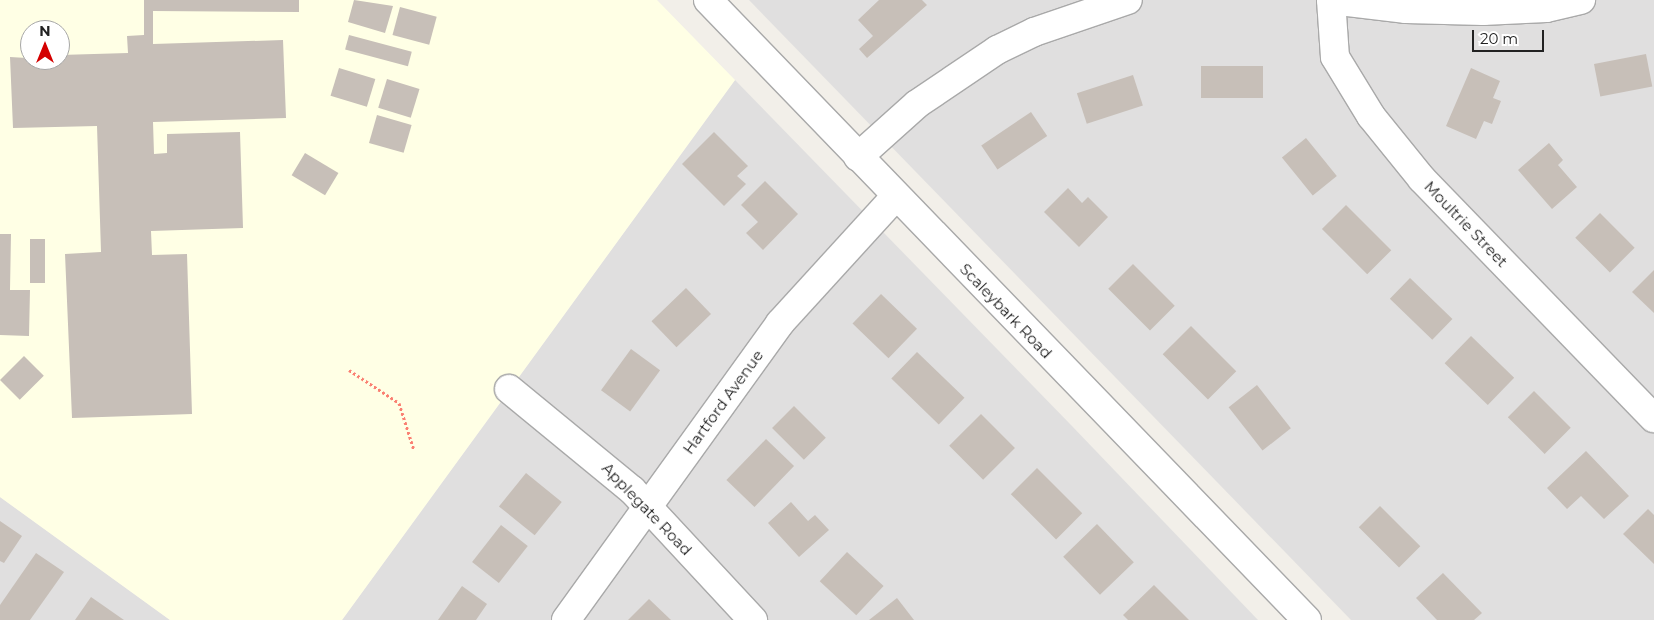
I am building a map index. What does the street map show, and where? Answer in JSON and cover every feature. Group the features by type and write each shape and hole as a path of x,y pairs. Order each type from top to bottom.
{"street":[{"name":"Scaleybark Road","path":"708,0 895,197 1307,620"},
{"path":"858,157 917,104 997,50 1034,32 1128,0"},
{"path":"1331,0 1406,9 1483,11 1546,8 1581,0"},
{"name":"Moultrie Street","path":"1331,0 1335,57 1371,116 1422,179 1654,418"},
{"name":"Hartford Avenue","path":"566,620 780,323 895,197"},
{"name":"Applegate Road","path":"509,389 598,459 647,507 753,620"}],"path":[{"path":"349,370 399,403 414,450"}],"shaded area":[{"path":"0,0 657,0 735,80 342,620 170,620 0,497"},
{"path":"749,0 1654,0 1654,620 1351,620"},
{"path":"735,80 1071,425 1258,620 342,620"},
{"path":"0,497 170,620 0,620"}],"building":[{"path":"144,0 299,0 299,12 153,11 153,44 283,40 286,118 153,122 154,154 167,153 167,134 240,132 243,228 151,231 152,255 187,254 192,414 72,418 65,254 101,252 97,126 13,128 10,57 20,58 20,70 70,70 70,55 128,53 127,36 144,35"},
{"path":"354,0 393,6 385,33 348,22"},
{"path":"879,0 922,0 927,5 867,58 859,49 873,36 858,20"},
{"path":"400,7 437,17 429,45 392,35"},
{"path":"349,35 412,52 408,66 345,49"},
{"path":"1646,54 1652,86 1600,97 1594,64"},
{"path":"1201,66 1263,66 1263,98 1201,98"},
{"path":"339,68 375,79 367,107 331,96"},
{"path":"1471,68 1500,81 1493,98 1501,101 1492,124 1484,121 1476,139 1446,126"},
{"path":"1133,75 1143,105 1087,124 1077,93"},
{"path":"387,79 420,89 411,118 378,108"},
{"path":"1031,112 1047,136 997,170 981,146"},
{"path":"377,115 412,125 404,153 369,143"},
{"path":"714,132 748,166 737,176 746,184 724,206 682,164"},
{"path":"1306,138 1337,176 1313,196 1282,158"},
{"path":"1549,143 1563,160 1558,165 1577,187 1552,209 1518,170"},
{"path":"305,153 338,173 325,195 292,175"},
{"path":"765,181 798,214 763,250 746,233 758,222 741,205"},
{"path":"1068,188 1082,203 1088,197 1108,217 1079,247 1044,212"},
{"path":"1346,205 1391,250 1367,274 1322,229"},
{"path":"1600,213 1635,248 1610,272 1575,238"},
{"path":"0,234 11,234 10,290 30,290 29,336 0,335"},
{"path":"30,239 45,239 45,283 30,283"},
{"path":"1133,264 1175,306 1150,330 1108,289"},
{"path":"1654,270 1654,313 1632,292"},
{"path":"1410,278 1452,319 1432,340 1390,299"},
{"path":"686,288 711,314 676,347 651,321"},
{"path":"881,294 917,329 888,358 853,323"},
{"path":"1191,326 1236,371 1208,400 1163,354"},
{"path":"1471,336 1514,378 1488,405 1445,363"},
{"path":"631,349 660,370 630,411 601,390"},
{"path":"917,352 964,398 939,424 891,379"},
{"path":"24,356 44,376 20,400 0,380"},
{"path":"1257,385 1291,428 1262,451 1229,407"},
{"path":"1534,391 1571,428 1545,454 1508,417"},
{"path":"794,406 826,438 804,460 772,428"},
{"path":"981,414 1015,448 983,480 949,446"},
{"path":"766,439 794,466 754,507 726,480"},
{"path":"1586,451 1629,496 1604,519 1581,496 1567,509 1547,488"},
{"path":"1037,468 1082,513 1056,539 1011,494"},
{"path":"526,473 562,502 535,535 499,506"},
{"path":"791,502 808,521 815,515 829,530 799,557 768,523"},
{"path":"1380,506 1420,546 1399,568 1359,527"},
{"path":"1648,509 1654,515 1654,564 1623,534"},
{"path":"0,521 22,536 4,563 0,561"},
{"path":"1097,524 1134,562 1100,595 1063,557"},
{"path":"501,525 528,546 499,583 472,562"},
{"path":"847,552 884,586 856,615 820,581"},
{"path":"36,553 64,572 30,620 0,620 0,605"},
{"path":"1443,573 1482,613 1474,620 1437,620 1416,598"},
{"path":"1154,585 1189,620 1128,620 1123,615"},
{"path":"462,586 487,604 476,620 438,620"},
{"path":"91,597 124,620 75,620"},
{"path":"897,598 914,620 869,620"},
{"path":"649,599 671,620 628,620"}]}
